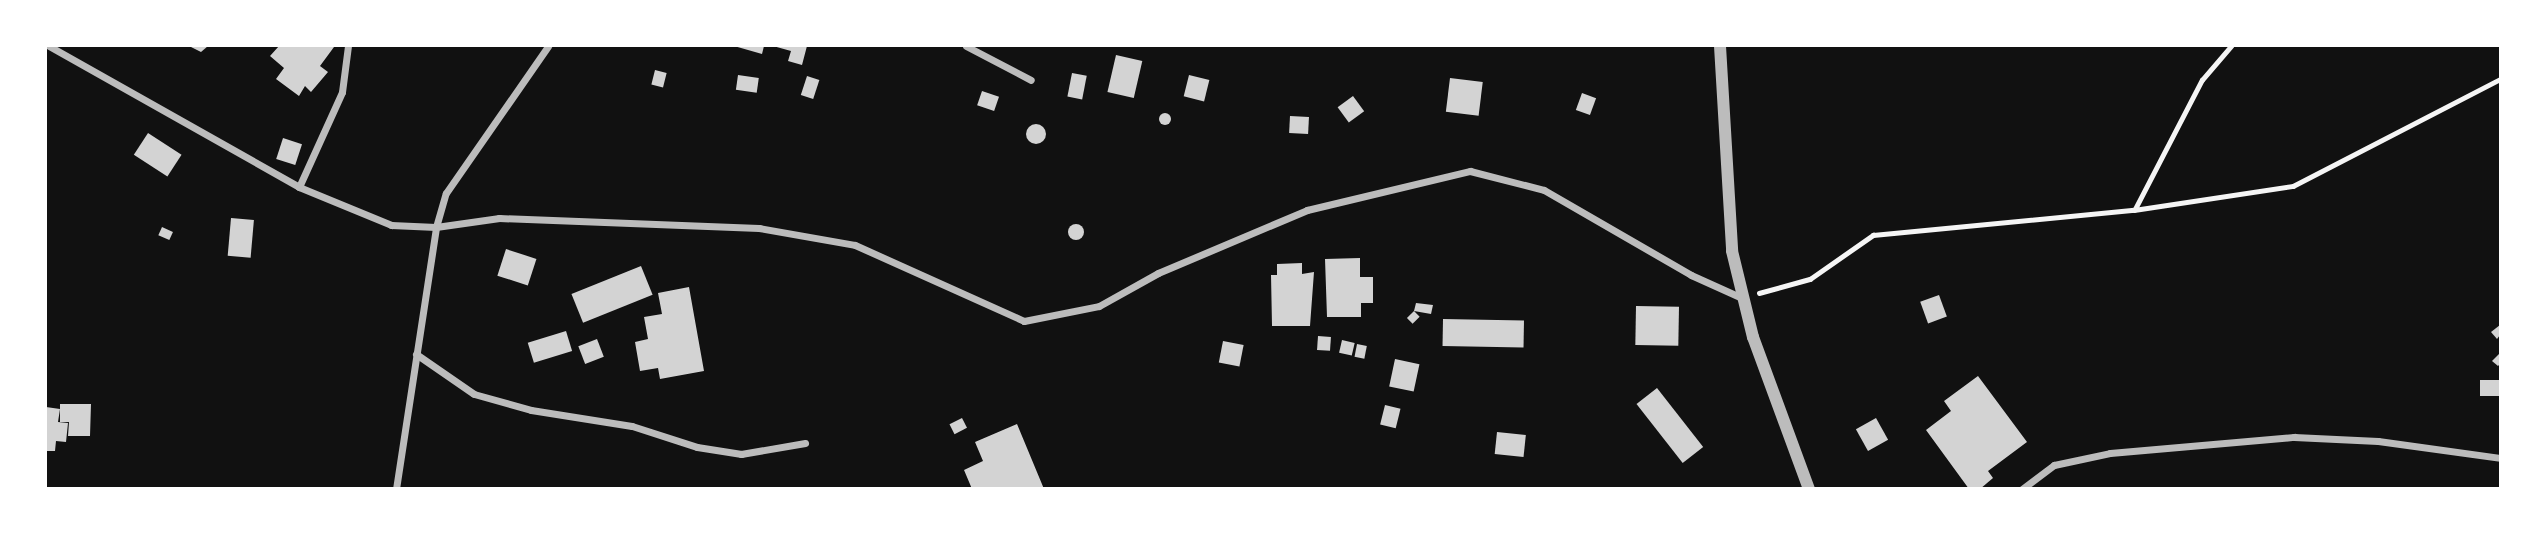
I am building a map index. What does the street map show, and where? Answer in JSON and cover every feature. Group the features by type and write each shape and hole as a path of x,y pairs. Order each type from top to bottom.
{"street":[{"path":"49,46 299,187 391,225 436,226 499,218 759,228 855,245 1024,321 1099,306 1158,273 1307,210 1470,171 1544,190 1691,275 1742,298"},
{"path":"299,187 342,92 348,46"},
{"path":"396,488 436,226 446,193 471,152 548,46"},
{"path":"966,46 1031,80"},
{"path":"1720,46 1724,160 1732,251 1742,298 1809,488"},
{"path":"416,354 474,394 531,410 632,426 697,447 741,454 805,443"},
{"path":"2022,488 2054,465 2110,453 2214,442 2294,437 2378,441 2501,458"}],"path":[{"path":"2134,210 2202,80 2231,46"},
{"path":"1742,298 1810,279 1872,235 2134,210 2293,186 2501,79"}],"building":[{"path":"189,46 208,46 201,52"},
{"path":"279,46 334,47 320,66 328,72 311,92 305,86 299,96 276,79 284,68 270,56"},
{"path":"734,46 764,46 762,54"},
{"path":"773,46 807,46 802,65 788,61 791,51"},
{"path":"1116,55 1142,61 1134,98 1107,92"},
{"path":"655,70 667,73 663,87 651,85"},
{"path":"1072,73 1087,76 1082,99 1067,97"},
{"path":"738,75 759,78 757,93 736,90"},
{"path":"1189,75 1209,80 1204,101 1184,96"},
{"path":"807,76 819,80 813,99 801,95"},
{"path":"1450,78 1483,82 1479,116 1446,112"},
{"path":"982,91 999,97 994,111 977,105"},
{"path":"1582,93 1596,98 1590,115 1576,110"},
{"path":"1353,96 1364,111 1349,123 1338,107"},
{"path":"1165,113 1171,119 1165,125 1159,119"},
{"path":"1290,116 1309,117 1308,134 1289,133"},
{"path":"1036,124 1043,127 1046,134 1043,141 1036,144 1029,141 1026,134 1029,127"},
{"path":"148,133 182,155 167,177 134,155"},
{"path":"283,138 302,144 295,165 276,159"},
{"path":"231,218 254,220 251,258 228,256"},
{"path":"1076,224 1082,226 1082,238 1076,240 1070,238 1068,232 1070,226"},
{"path":"162,227 173,232 169,240 158,235"},
{"path":"506,249 536,259 528,286 497,276"},
{"path":"1360,258 1360,277 1373,277 1373,303 1361,303 1361,317 1327,317 1325,259"},
{"path":"1302,263 1302,274 1314,272 1310,326 1272,326 1271,275 1277,275 1277,264"},
{"path":"641,266 653,295 583,323 571,294"},
{"path":"689,287 704,371 660,379 658,368 640,371 635,342 648,339 644,317 662,314 658,293"},
{"path":"1939,295 1947,317 1928,323 1920,302"},
{"path":"1416,303 1433,305 1431,314 1414,311"},
{"path":"1636,306 1679,307 1678,346 1635,345"},
{"path":"1414,311 1420,317 1413,324 1407,318"},
{"path":"1443,319 1524,320 1524,347 1443,346"},
{"path":"2500,325 2500,335 2497,339 2491,332"},
{"path":"566,331 572,351 534,363 528,343"},
{"path":"1318,336 1331,337 1330,351 1317,350"},
{"path":"597,339 604,357 585,364 578,346"},
{"path":"1342,340 1355,343 1352,356 1339,353"},
{"path":"1223,341 1244,345 1239,367 1219,363"},
{"path":"1357,344 1367,346 1364,359 1355,357"},
{"path":"2499,354 2500,364 2498,366 2492,361"},
{"path":"1395,359 1419,364 1414,392 1389,386"},
{"path":"1978,376 2027,442 1988,471 1993,478 1980,489 1969,489 1926,430 1951,411 1944,401"},
{"path":"2480,380 2500,380 2500,396 2480,396"},
{"path":"1657,388 1703,447 1683,463 1637,404"},
{"path":"60,404 91,404 90,436 68,436 69,422 60,422"},
{"path":"1385,405 1401,409 1396,428 1380,424"},
{"path":"46,407 60,409 58,422 68,423 66,442 56,441 55,451 46,451"},
{"path":"962,418 967,428 955,434 950,424"},
{"path":"1876,418 1888,440 1868,451 1856,429"},
{"path":"1017,424 1044,489 972,489 964,470 983,461 975,442"},
{"path":"1497,432 1526,435 1524,457 1495,454"}]}
